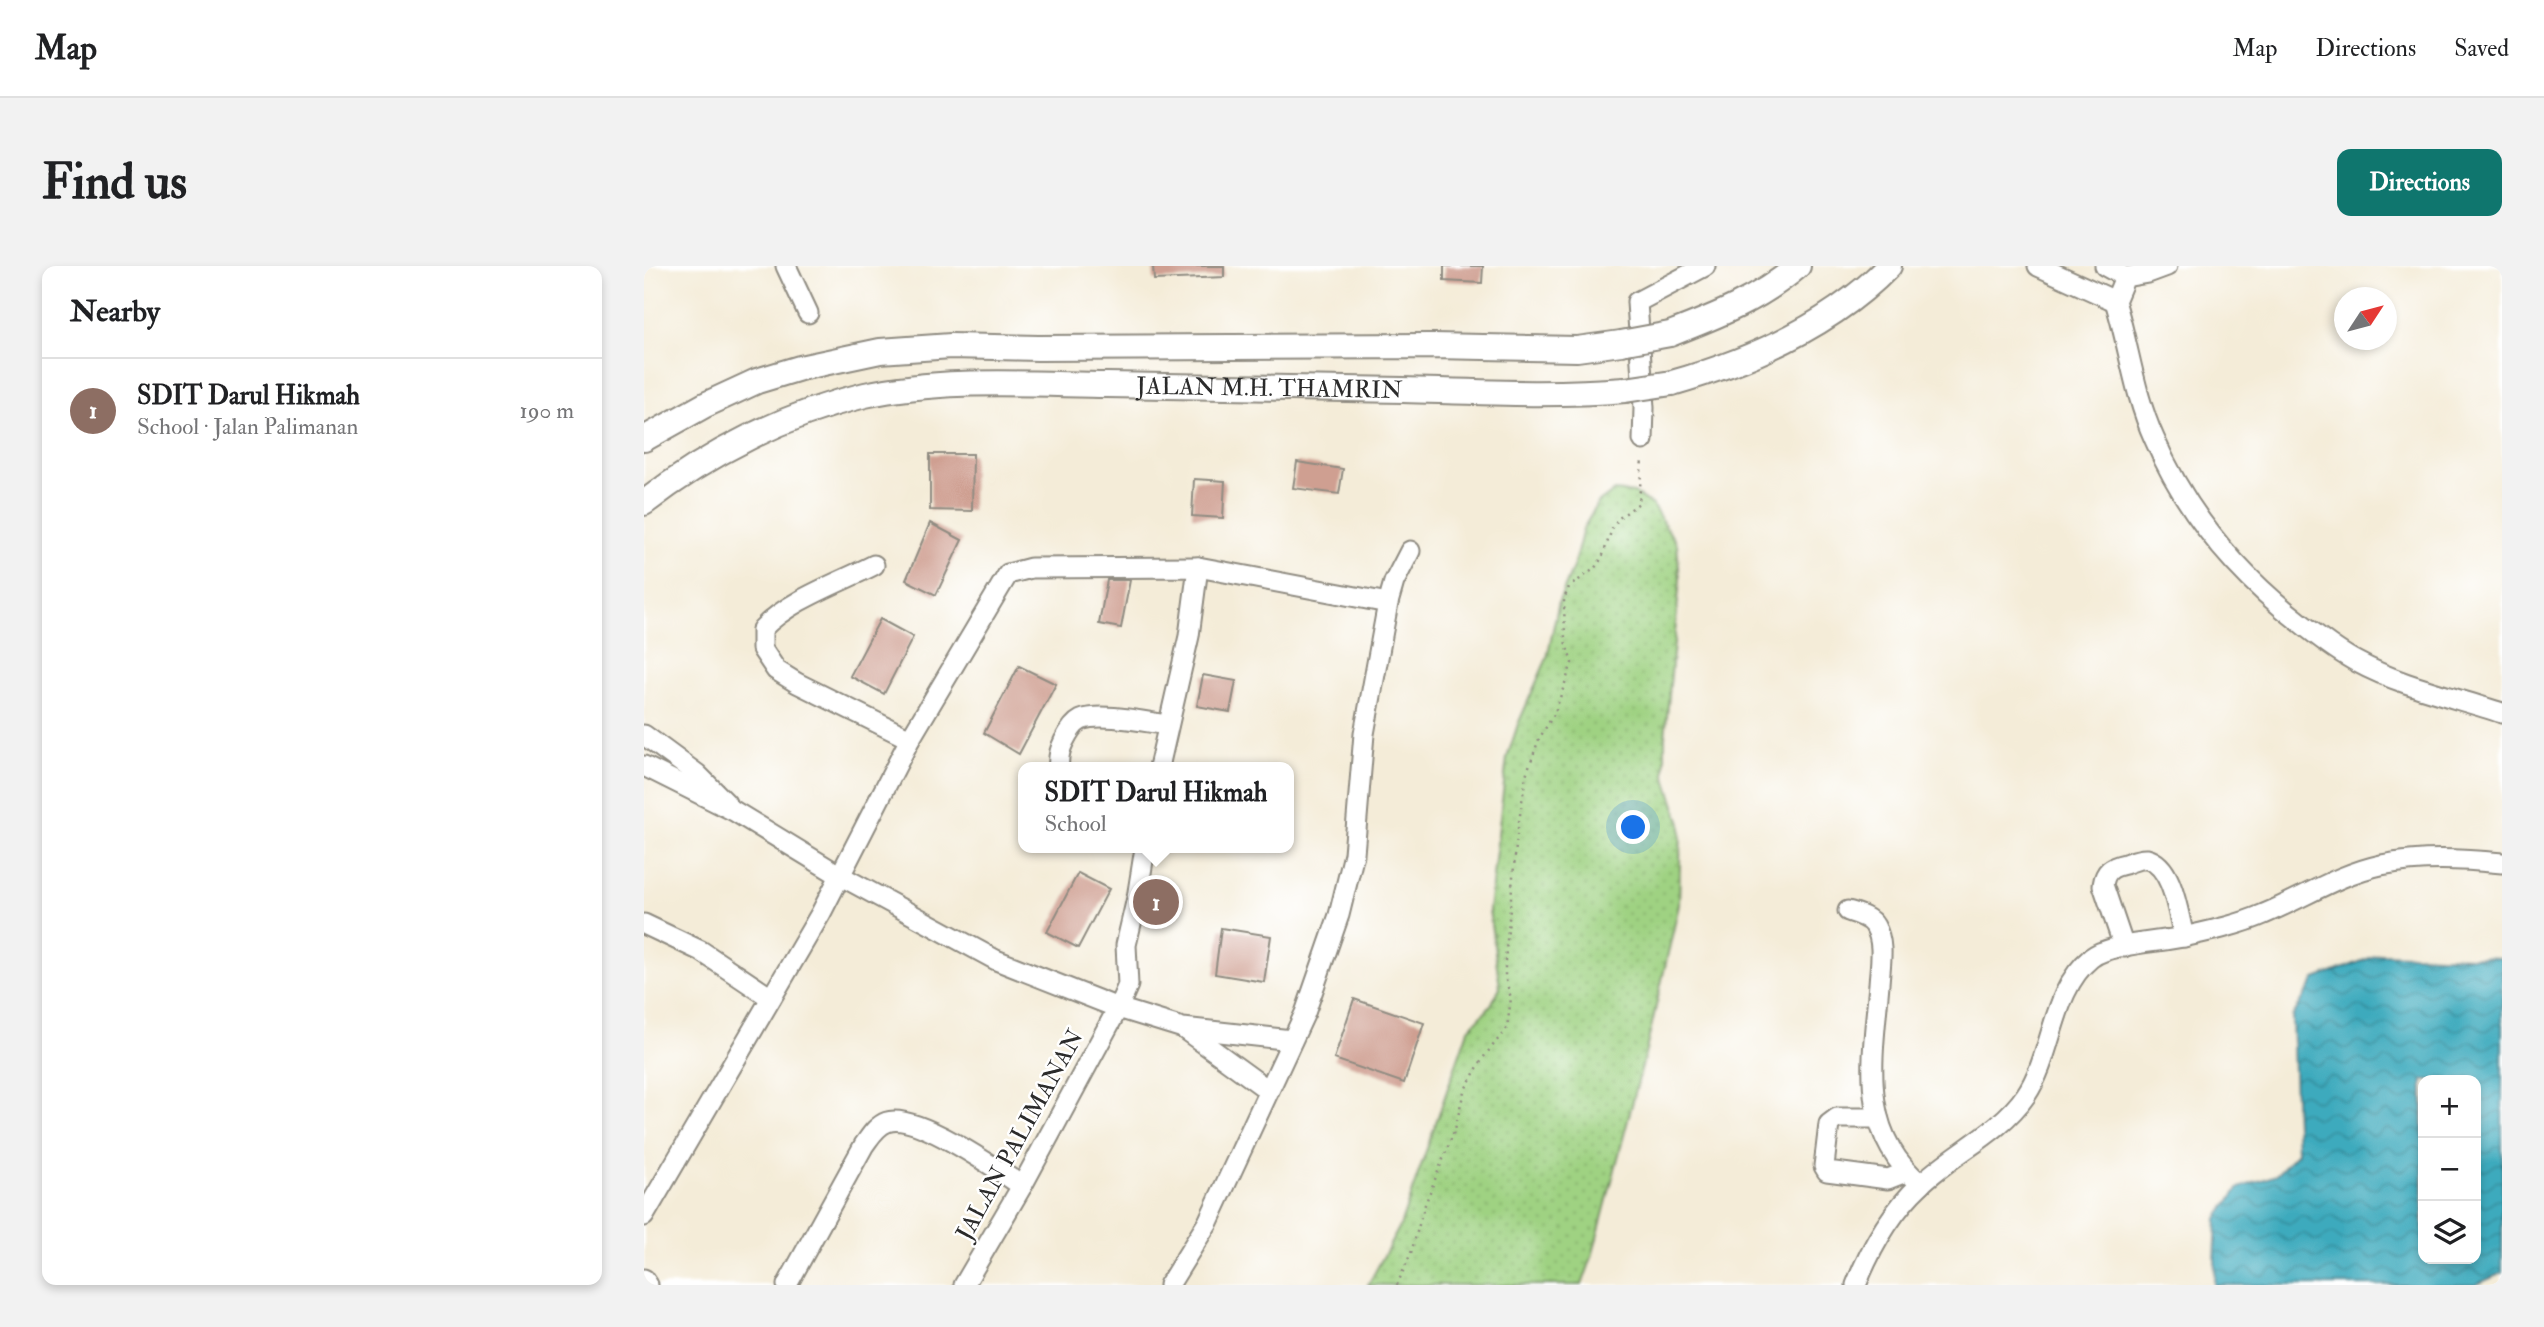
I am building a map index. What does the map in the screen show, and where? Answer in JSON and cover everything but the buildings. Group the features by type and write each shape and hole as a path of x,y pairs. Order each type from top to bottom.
{"main road":[{"name":"JALAN M.H. THAMRIN","path":"644,439 667,424 757,381 800,368 880,351 951,346 1433,346 1577,349 1670,334 1748,302 1798,266"},
{"name":"JALAN M.H. THAMRIN","path":"644,503 709,459 794,417 868,395 908,389 955,385 1023,385 1530,393 1625,390 1672,383 1769,349 1848,300 1889,266"}],"street":[{"path":"786,266 808,313"},
{"path":"1643,440 1644,408 1637,302 1705,266"},
{"path":"2105,266 2125,277 2167,266"},
{"path":"2044,268 2115,301"},
{"path":"2125,277 2115,301 2132,371 2153,437 2179,490 2203,526 2236,566 2276,604 2330,647 2359,664 2502,713"},
{"path":"1169,1285 1208,1222 1315,986 1349,879 1364,734 1388,603 1395,579 1410,551"},
{"path":"874,565 772,618 762,629 762,649 776,670 797,683 910,740"},
{"path":"644,1216 821,913 910,740 1008,574 1031,568 1198,567 1388,603"},
{"path":"1160,762 1189,636 1198,567"},
{"path":"1060,762 1061,748 1072,728 1087,718 1168,725"},
{"path":"644,735 697,774 734,811"},
{"path":"644,766 734,811 839,875 996,960 1118,1008 1183,1028 1292,1040"},
{"name":"JALAN PALIMANAN","path":"964,1285 1022,1186 1128,985 1126,945 1144,853"},
{"path":"2124,947 2103,885 2104,878 2106,872 2114,866 2140,859 2147,859 2155,864 2168,877 2184,937"},
{"path":"1878,1118 1832,1120 1829,1124 1824,1166 1827,1171 1888,1179 1914,1178 1982,1139 2024,1097 2044,1058 2068,988 2091,957 2107,949 2184,937 2264,915 2324,886 2377,866 2425,859 2502,863"},
{"path":"1848,911 1863,916 1875,925 1882,947 1871,1077 1878,1118 1888,1147 1914,1178"},
{"path":"644,924 701,951 771,998"},
{"path":"1183,1028 1268,1090"},
{"path":"787,1285 864,1145 876,1129 888,1122 905,1122 949,1140 1022,1186"},
{"path":"1856,1285 1876,1240 1914,1178"},
{"path":"644,1279 648,1285"}],"path":[{"path":"1397,1285 1412,1253 1424,1207 1455,1129 1464,1091 1483,1058 1507,1028 1511,998 1505,977 1505,961 1517,835 1531,757 1555,712 1572,663 1565,640 1564,598 1569,587 1594,569 1602,558 1612,529 1619,518 1639,503 1642,478"}],"green space":[{"path":"1614,491 1634,493 1652,505 1677,544 1680,580 1665,737 1665,775 1681,824 1679,905 1645,1055 1592,1257 1582,1285 1368,1285 1400,1226 1468,1030 1491,1005 1500,987 1489,910 1507,758 1518,724 1547,658 1559,601 1574,565 1583,529 1598,503"}],"water":[{"path":"2380,954 2502,958 2502,1273 2475,1285 2214,1285 2217,1218 2239,1188 2276,1175 2297,1153 2292,1017 2315,979"}],"place":[{"name":"SDIT Darul Hikmah","path":"1156,902"}]}
